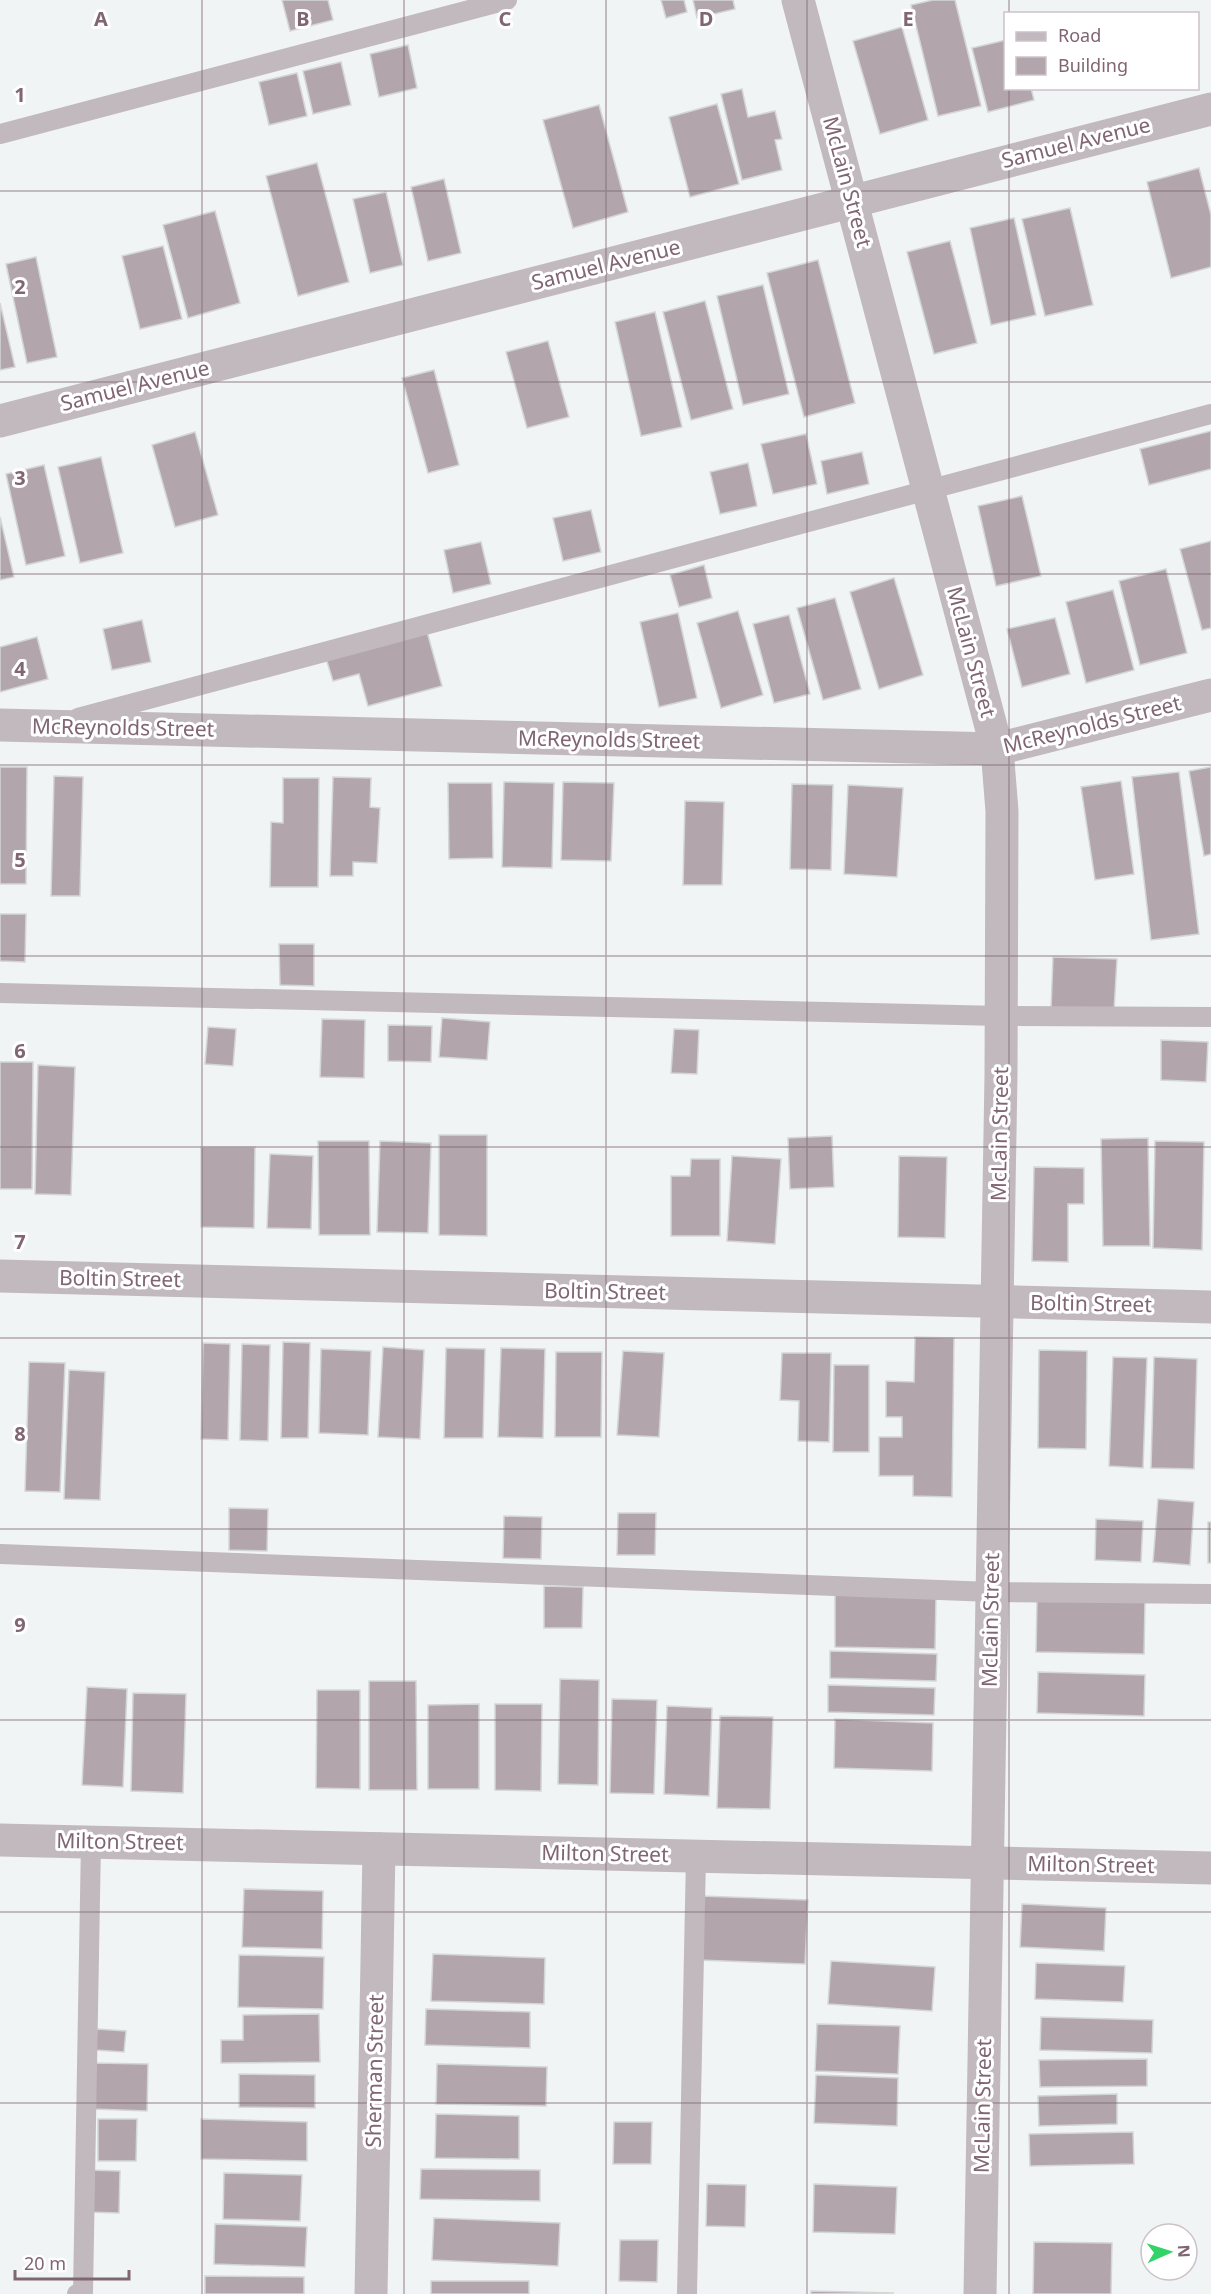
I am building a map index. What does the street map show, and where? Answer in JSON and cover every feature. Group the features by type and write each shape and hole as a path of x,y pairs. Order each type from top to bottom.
{"street":[{"name":"McLain Street","path":"798,0 997,749 1002,811 1001,1016 980,2294"},
{"name":"Samuel Avenue","path":"0,421 1211,109"},
{"name":"McReynolds Street","path":"0,725 997,749 1211,695"},
{"name":"Boltin Street","path":"0,1276 1211,1307"},
{"name":"Milton Street","path":"0,1840 1211,1868"},
{"name":"Sherman Street","path":"371,2294 379,1849"}],"lane":[{"path":"0,134 507,0"},
{"path":"47,726 1211,414"},
{"path":"0,993 1001,1016 1211,1017"},
{"path":"0,1554 992,1592 1211,1594"},
{"path":"77,2294 83,2292 90,1841"},
{"path":"687,2294 696,1856"}],"building":[{"path":"282,0 328,0 333,20 290,31"},
{"path":"661,0 684,0 687,12 666,18"},
{"path":"693,0 733,0 735,9 697,18"},
{"path":"933,0 955,0 981,106 938,116 911,5"},
{"path":"902,27 928,120 880,134 853,41"},
{"path":"1004,40 1004,90 1032,90 1034,100 988,112 972,48"},
{"path":"408,45 417,88 379,97 370,54"},
{"path":"341,62 351,105 313,114 303,71"},
{"path":"297,73 307,116 269,125 259,82"},
{"path":"742,89 748,117 775,111 782,139 775,140 782,170 742,180 721,94"},
{"path":"717,104 739,184 690,197 669,117"},
{"path":"599,105 628,212 573,228 543,120"},
{"path":"317,163 349,282 298,296 266,176"},
{"path":"1199,168 1211,215 1211,267 1171,278 1147,182"},
{"path":"444,179 461,253 428,261 411,187"},
{"path":"386,192 403,265 370,273 353,199"},
{"path":"1070,208 1093,305 1045,316 1022,219"},
{"path":"215,211 240,303 188,318 163,225"},
{"path":"1014,218 1036,315 991,325 970,228"},
{"path":"950,241 977,343 934,354 907,252"},
{"path":"163,246 182,319 140,329 122,256"},
{"path":"36,257 57,357 27,363 6,264"},
{"path":"818,260 855,403 804,417 767,273"},
{"path":"763,285 789,394 743,405 717,296"},
{"path":"705,301 733,409 691,420 663,312"},
{"path":"0,303 15,367 0,370"},
{"path":"655,312 682,427 641,436 615,322"},
{"path":"548,341 569,417 527,428 506,352"},
{"path":"434,370 459,465 428,473 402,378"},
{"path":"1211,431 1211,469 1149,485 1140,449"},
{"path":"195,432 218,515 175,527 152,445"},
{"path":"806,434 817,484 773,494 761,444"},
{"path":"862,452 869,484 827,494 821,461"},
{"path":"101,457 123,553 80,563 58,467"},
{"path":"748,463 757,506 720,514 710,472"},
{"path":"44,465 65,556 26,565 6,474"},
{"path":"1022,496 1041,576 996,586 978,506"},
{"path":"591,510 601,552 563,561 553,518"},
{"path":"0,517 14,577 0,580"},
{"path":"1211,541 1211,628 1202,630 1180,549"},
{"path":"481,542 491,584 453,593 444,550"},
{"path":"704,565 712,598 679,607 670,575"},
{"path":"1166,569 1187,653 1140,665 1119,581"},
{"path":"894,578 923,675 879,689 850,592"},
{"path":"1113,590 1134,670 1086,683 1066,602"},
{"path":"835,598 861,689 823,700 797,608"},
{"path":"738,611 763,695 721,708 697,623"},
{"path":"678,613 697,698 659,707 640,622"},
{"path":"789,615 810,694 774,703 753,624"},
{"path":"1055,618 1070,674 1022,687 1007,629"},
{"path":"142,620 151,662 112,670 103,629"},
{"path":"426,628 442,686 368,706 359,674 333,681 325,655"},
{"path":"37,637 48,679 0,692 0,647"},
{"path":"0,767 27,767 26,884 0,884"},
{"path":"1211,767 1211,854 1204,856 1189,771"},
{"path":"1179,772 1199,934 1151,940 1132,777"},
{"path":"54,776 83,777 80,896 51,896"},
{"path":"333,777 371,778 370,807 380,808 377,863 353,862 353,876 330,876"},
{"path":"283,778 319,778 318,887 270,887 271,822 283,823"},
{"path":"1121,781 1134,874 1095,880 1081,787"},
{"path":"504,782 554,783 552,868 502,867"},
{"path":"563,782 614,783 611,861 561,860"},
{"path":"448,783 492,783 493,858 449,859"},
{"path":"792,784 833,785 831,870 790,869"},
{"path":"848,785 903,788 897,877 844,874"},
{"path":"685,801 724,802 722,885 683,885"},
{"path":"0,914 26,914 25,962 0,961"},
{"path":"279,944 314,944 314,986 280,985"},
{"path":"1053,957 1117,959 1114,1011 1051,1008"},
{"path":"442,1018 490,1022 487,1060 439,1057"},
{"path":"322,1019 365,1020 364,1078 320,1077"},
{"path":"388,1025 432,1026 431,1062 388,1061"},
{"path":"208,1027 236,1029 233,1066 205,1064"},
{"path":"674,1029 699,1030 697,1074 671,1073"},
{"path":"1161,1040 1208,1042 1206,1082 1161,1080"},
{"path":"0,1062 33,1062 32,1189 0,1189"},
{"path":"38,1065 75,1067 71,1195 35,1194"},
{"path":"439,1135 487,1135 487,1236 439,1235"},
{"path":"832,1136 834,1187 790,1189 788,1138"},
{"path":"1148,1138 1150,1246 1103,1246 1101,1139"},
{"path":"318,1141 369,1141 370,1235 319,1235"},
{"path":"380,1141 431,1143 428,1233 377,1232"},
{"path":"1155,1141 1204,1142 1202,1250 1153,1248"},
{"path":"201,1147 255,1147 254,1228 201,1227"},
{"path":"270,1154 313,1156 311,1229 267,1228"},
{"path":"732,1156 781,1159 775,1244 727,1241"},
{"path":"899,1156 947,1157 945,1238 898,1237"},
{"path":"691,1159 720,1159 720,1236 671,1236 671,1176 690,1176"},
{"path":"1034,1167 1084,1168 1084,1204 1068,1204 1068,1262 1032,1261"},
{"path":"915,1337 954,1338 952,1497 913,1496 913,1476 879,1476 879,1437 902,1437 902,1417 886,1417 886,1381 914,1382"},
{"path":"283,1342 310,1343 308,1438 281,1438"},
{"path":"203,1343 230,1344 228,1440 201,1439"},
{"path":"242,1344 270,1345 268,1441 240,1440"},
{"path":"383,1347 424,1350 420,1439 378,1437"},
{"path":"446,1348 485,1349 483,1438 444,1438"},
{"path":"501,1348 545,1349 543,1438 498,1437"},
{"path":"321,1349 371,1351 368,1435 319,1433"},
{"path":"1039,1350 1087,1351 1086,1449 1038,1448"},
{"path":"623,1351 664,1353 659,1437 617,1435"},
{"path":"556,1352 602,1352 601,1437 555,1437"},
{"path":"782,1353 831,1353 829,1442 798,1441 799,1401 780,1400"},
{"path":"1113,1357 1147,1358 1143,1468 1109,1466"},
{"path":"1154,1357 1197,1359 1194,1469 1151,1468"},
{"path":"29,1362 65,1363 60,1492 25,1491"},
{"path":"834,1365 869,1365 869,1452 833,1452"},
{"path":"69,1370 105,1372 100,1500 64,1499"},
{"path":"1158,1499 1194,1502 1190,1565 1153,1562"},
{"path":"229,1508 268,1509 267,1551 229,1550"},
{"path":"618,1513 656,1513 655,1555 617,1555"},
{"path":"504,1516 542,1517 541,1559 503,1558"},
{"path":"1096,1519 1143,1521 1141,1562 1095,1560"},
{"path":"1208,1522 1211,1522 1211,1563 1208,1563"},
{"path":"544,1586 583,1587 582,1628 544,1628"},
{"path":"835,1595 936,1596 935,1649 835,1647"},
{"path":"1037,1600 1145,1602 1144,1654 1036,1652"},
{"path":"830,1651 937,1654 936,1681 830,1678"},
{"path":"1038,1672 1145,1675 1144,1716 1037,1713"},
{"path":"560,1679 599,1680 598,1785 558,1784"},
{"path":"369,1681 416,1681 417,1790 369,1790"},
{"path":"828,1685 935,1688 934,1715 828,1712"},
{"path":"87,1687 127,1689 123,1787 82,1785"},
{"path":"317,1690 360,1690 360,1789 316,1788"},
{"path":"133,1693 186,1694 183,1793 131,1791"},
{"path":"612,1699 657,1700 654,1794 610,1793"},
{"path":"479,1704 479,1789 428,1789 428,1705"},
{"path":"495,1704 542,1704 541,1791 495,1790"},
{"path":"667,1706 712,1708 709,1796 664,1794"},
{"path":"720,1716 773,1717 770,1809 717,1808"},
{"path":"835,1719 933,1723 932,1771 834,1768"},
{"path":"244,1889 323,1891 322,1949 242,1947"},
{"path":"701,1896 808,1900 805,1964 698,1960"},
{"path":"1022,1904 1106,1908 1104,1951 1020,1947"},
{"path":"433,1954 545,1958 544,2004 431,2001"},
{"path":"239,1955 324,1957 323,2009 238,2007"},
{"path":"831,1961 935,1967 932,2011 828,2004"},
{"path":"1036,1963 1125,1966 1123,2002 1035,1999"},
{"path":"426,2009 530,2012 530,2048 425,2045"},
{"path":"319,2014 320,2062 221,2063 221,2040 243,2040 243,2015"},
{"path":"1041,2017 1153,2020 1152,2053 1040,2050"},
{"path":"817,2024 900,2026 898,2074 815,2071"},
{"path":"97,2029 126,2031 124,2052 95,2050"},
{"path":"1147,2059 1147,2086 1040,2087 1039,2060"},
{"path":"94,2063 148,2064 147,2111 93,2109"},
{"path":"437,2064 547,2067 546,2106 436,2104"},
{"path":"239,2074 315,2075 315,2108 239,2107"},
{"path":"816,2075 898,2078 897,2126 814,2123"},
{"path":"1117,2094 1117,2124 1039,2126 1038,2096"},
{"path":"436,2114 519,2116 519,2159 435,2158"},
{"path":"98,2119 137,2119 136,2161 98,2161"},
{"path":"201,2119 307,2122 307,2161 201,2159"},
{"path":"614,2122 652,2122 651,2164 613,2164"},
{"path":"1133,2132 1134,2164 1030,2166 1029,2134"},
{"path":"421,2169 540,2170 540,2201 420,2199"},
{"path":"88,2170 120,2171 119,2213 87,2212"},
{"path":"224,2173 302,2175 300,2221 223,2219"},
{"path":"707,2184 746,2185 745,2227 706,2226"},
{"path":"814,2184 897,2187 895,2234 813,2232"},
{"path":"434,2218 560,2223 558,2266 432,2260"},
{"path":"215,2224 307,2227 305,2267 214,2264"},
{"path":"620,2240 658,2240 657,2282 619,2281"},
{"path":"1034,2242 1112,2243 1111,2294 1033,2294"},
{"path":"205,2276 304,2277 304,2294 205,2294"},
{"path":"431,2281 529,2281 529,2294 431,2294"},
{"path":"811,2291 894,2293 811,2294"}]}
